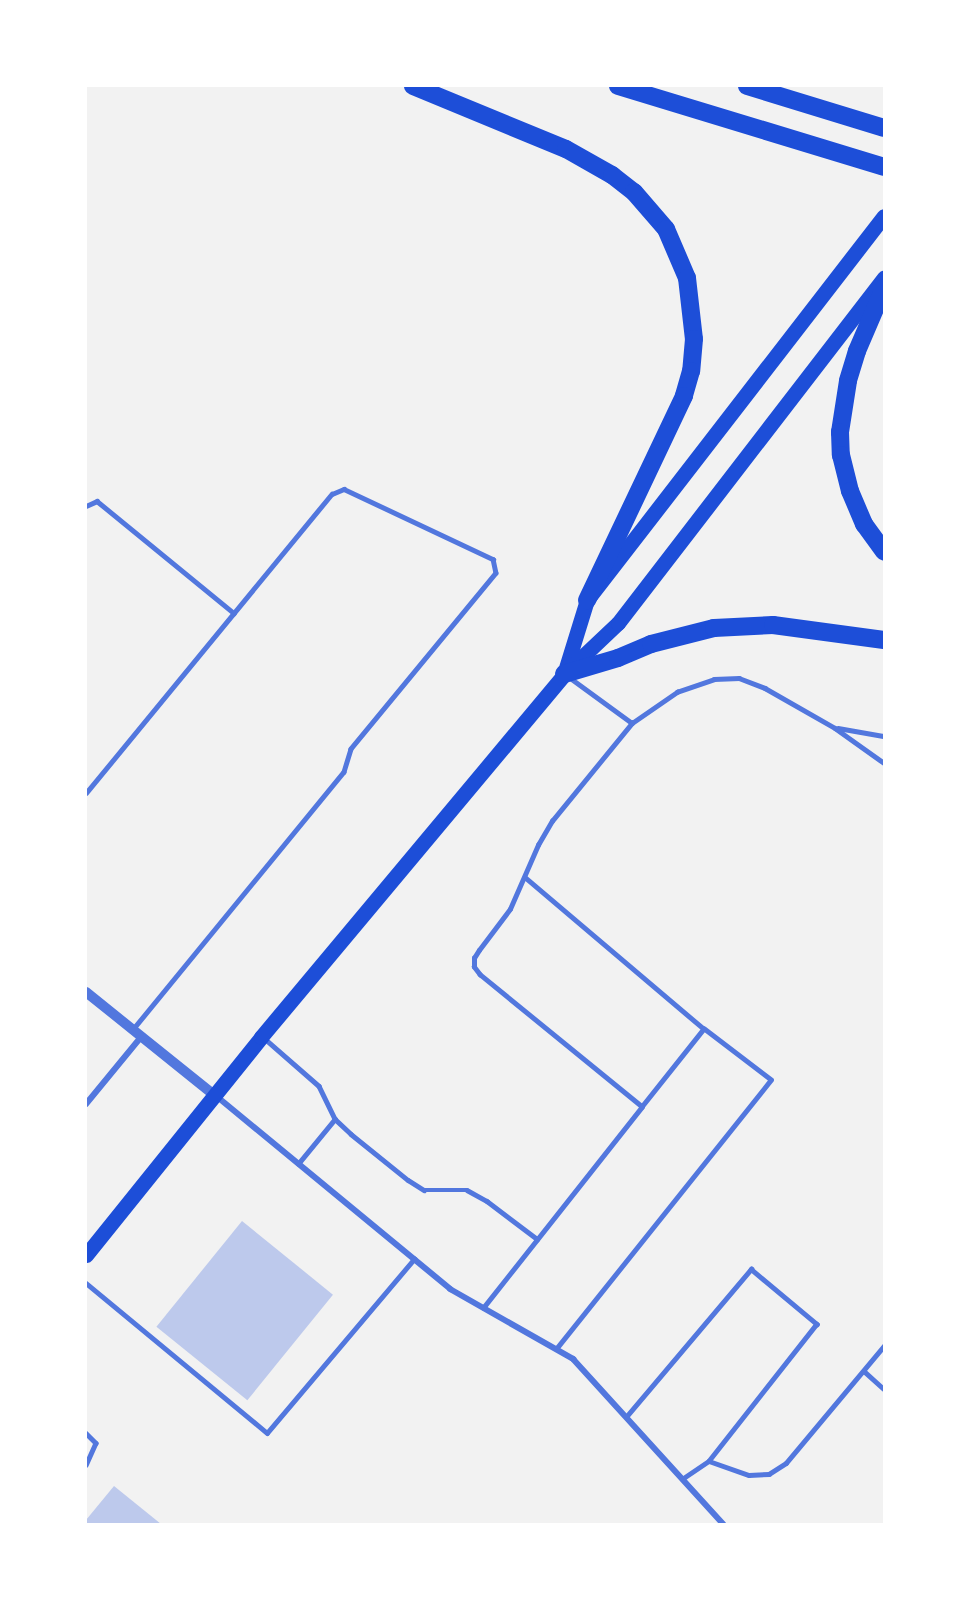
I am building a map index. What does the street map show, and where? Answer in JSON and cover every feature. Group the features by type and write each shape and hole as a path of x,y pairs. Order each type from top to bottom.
{"highway":[{"path":"413,86 566,149 612,175 634,192 666,229 687,278 694,339 691,371 684,396 587,600"},
{"path":"618,86 877,165"},
{"path":"747,86 885,128"},
{"path":"885,288 857,351 848,381 840,432 841,455 850,491 864,524 885,552"},
{"path":"564,674 618,658 672,637 724,627 773,624 885,640"}],"main road":[{"path":"564,674 587,600 885,216"},
{"path":"86,1255 261,1037 564,674 618,623 885,278"}],"street":[{"path":"86,992 450,1289 573,1359 723,1524"},
{"path":"86,1104 137,1033"}],"lane":[{"path":"86,793 332,494 344,489 493,559 495,573 351,749 344,772 137,1033"},
{"path":"86,506 97,501 234,613"},
{"path":"564,674 632,723"},
{"path":"642,1107 480,975 474,967 474,958 510,909 526,878 538,844 552,821 632,723 676,692 714,679 739,678 765,688 835,728 885,764"},
{"path":"835,728 885,736"},
{"path":"526,878 704,1029 771,1080 556,1349"},
{"path":"483,1308 704,1029"},
{"path":"261,1037 319,1086 336,1119 367,1147 424,1190 467,1190 487,1201 537,1239"},
{"path":"298,1164 336,1119"},
{"path":"86,1283 267,1433 414,1259"},
{"path":"626,1417 751,1269 817,1324 709,1461 681,1479"},
{"path":"709,1461 749,1475 768,1474 786,1463 885,1346"},
{"path":"865,1372 885,1389"},
{"path":"86,1433 96,1443 86,1465"}],"building":[{"path":"242,1221 333,1295 247,1400 156,1327"},
{"path":"114,1486 161,1524 86,1524 86,1520"}]}
